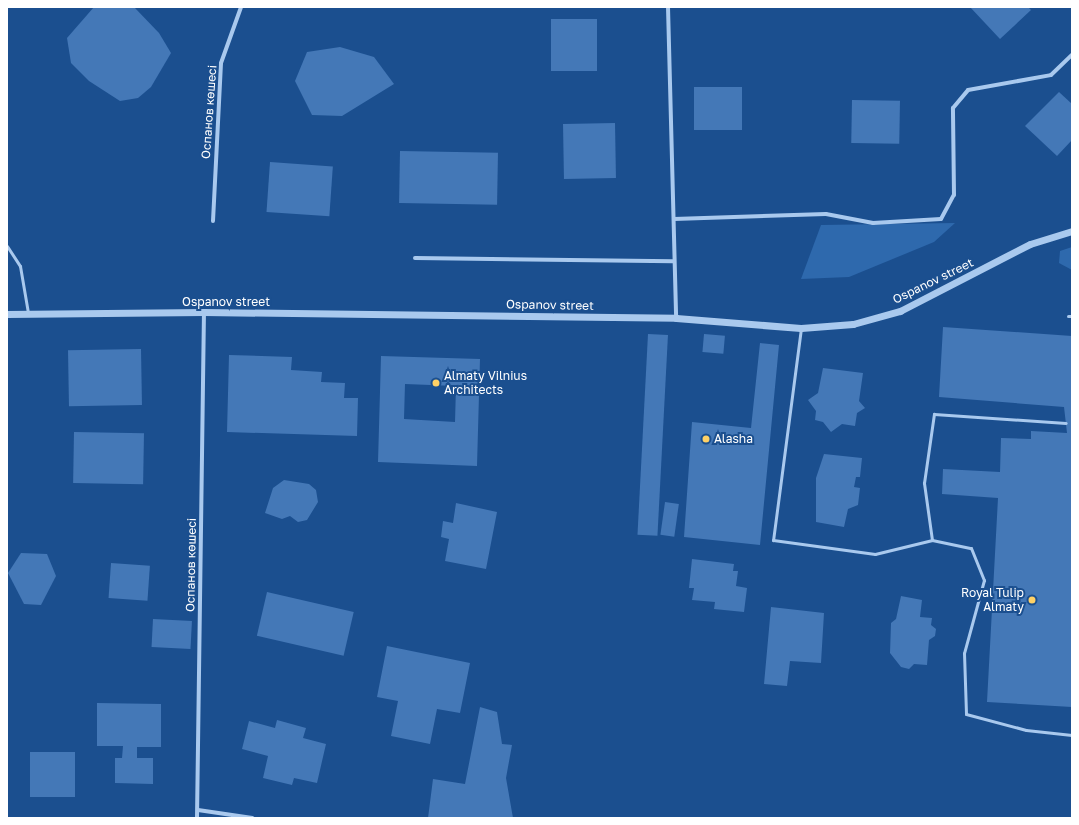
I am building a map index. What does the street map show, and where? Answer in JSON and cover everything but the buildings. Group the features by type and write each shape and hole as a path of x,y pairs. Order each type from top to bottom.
{"street":[{"name":"Оспанов көшесі","path":"212,221 221,64 241,7"},
{"path":"668,7 674,219 672,261 676,318"},
{"path":"674,219 826,214 873,223 941,219 954,195 953,108 968,90 1051,75 1072,55"},
{"name":"Ospanov street","path":"7,314 204,312 676,318 801,328 853,324 900,311 1030,244 1072,231"},
{"path":"416,258 672,261"},
{"name":"Оспанов көшесі","path":"198,818 204,312"},
{"path":"198,810 252,818"}],"lane":[{"path":"7,246 20,266 28,314"},
{"path":"801,328 773,540 874,554 932,540 971,548 984,580 964,653 966,714 1026,730 1072,734"},
{"path":"932,540 924,483 934,414 1066,423"}],"shaded area":[{"path":"955,223 934,242 849,277 801,279 821,225"},
{"path":"1072,247 1072,270 1059,263 1060,251"}],"place":[{"name":"Almaty Vilnius Architects","path":"436,383"},
{"name":"Alasha","path":"706,439"},
{"name":"Royal Tulip Almaty","path":"1032,600"}]}
